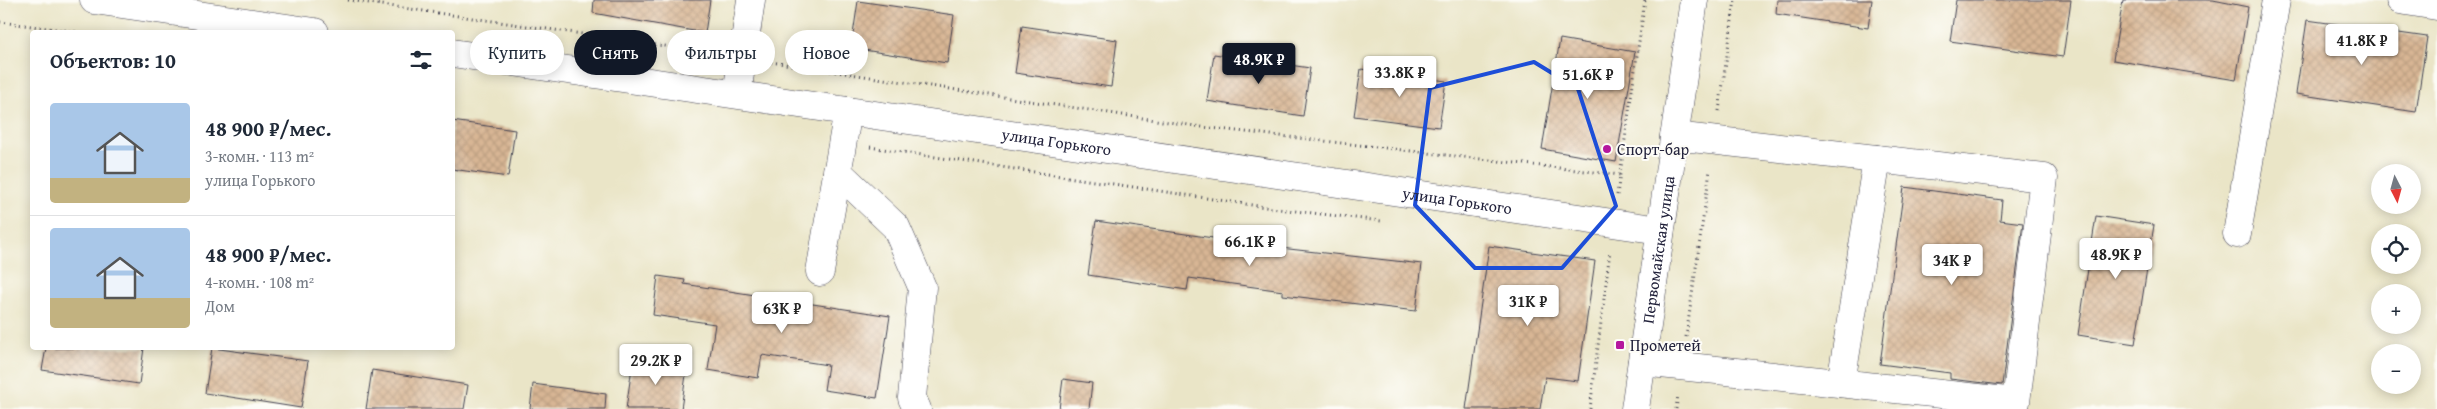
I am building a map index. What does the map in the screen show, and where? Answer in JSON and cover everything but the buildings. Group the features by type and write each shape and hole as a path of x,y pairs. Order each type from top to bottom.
{"street":[{"path":"94,0 301,30"},
{"path":"746,30 751,0"},
{"name":"Первомайская улица","path":"1635,409 1694,0"},
{"path":"2237,234 2276,0"},
{"path":"2400,0 2437,6"},
{"name":"улица Горького","path":"455,53 1660,230"},
{"path":"737,94 740,75"},
{"path":"820,272 848,111"},
{"path":"1642,362 2016,402 2044,178 1674,136"},
{"path":"1841,383 1877,159"},
{"path":"837,171 896,227 922,287 912,398 917,409"}],"path":[{"path":"348,0 667,47"},
{"path":"1676,409 1735,0"},
{"path":"0,22 63,30"},
{"path":"775,63 1202,127 1620,175"}],"highlighted area":[{"path":"1534,62 1578,89 1616,206 1562,268 1475,268 1415,205 1430,88"}],"place":[{"name":"Спорт-бар","path":"1607,149"},
{"name":"Прометей","path":"1620,345"}]}
